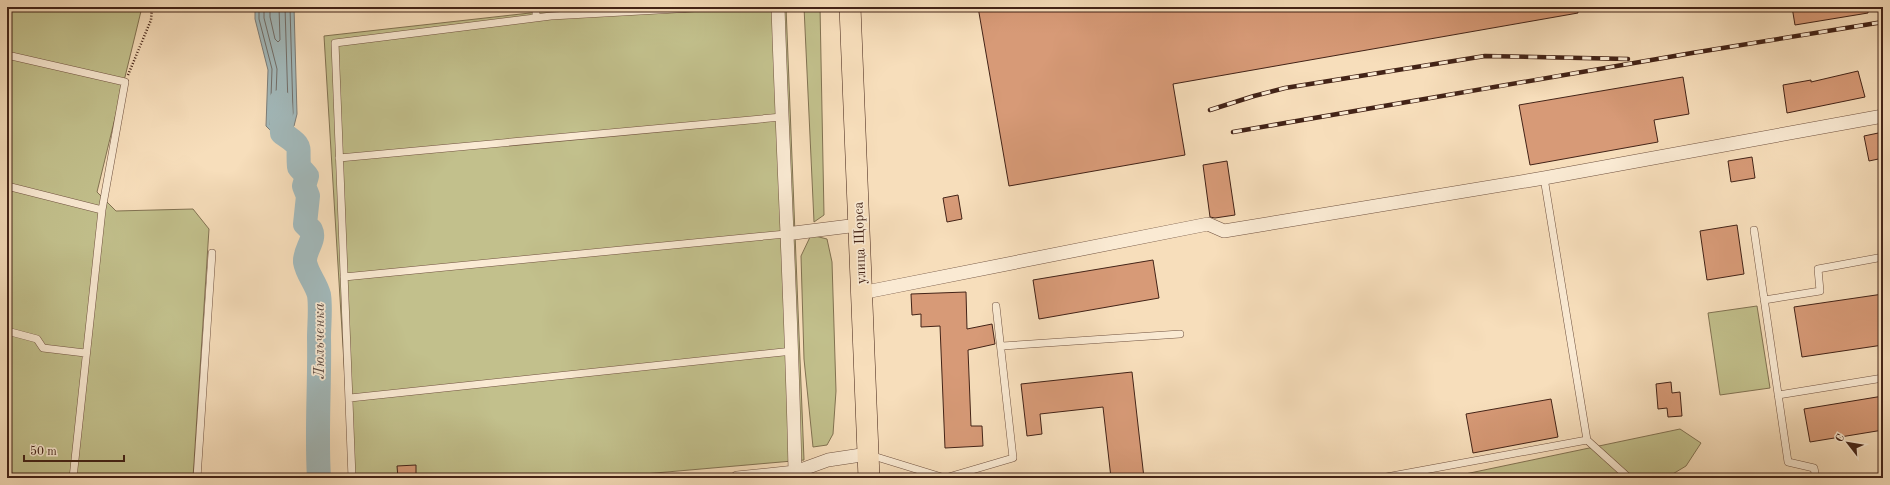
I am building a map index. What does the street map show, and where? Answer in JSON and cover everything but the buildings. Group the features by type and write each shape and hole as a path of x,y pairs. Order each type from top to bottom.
{"main road":[{"name":"улица Щорса","path":"850,7 869,478"}],"street":[{"path":"778,7 786,234 793,351 795,472"},
{"path":"861,293 1208,224 1224,231 1544,178 1883,116"},
{"path":"786,234 858,225"},
{"path":"737,478 795,472 828,460 868,454"}],"lane":[{"path":"536,7 536,18"},
{"path":"352,478 335,43 536,18 712,7"},
{"path":"7,54 125,82 102,210 85,352 73,478"},
{"path":"339,158 782,117"},
{"path":"1544,178 1587,440 1629,478"},
{"path":"7,186 102,210"},
{"path":"1754,230 1788,462 1814,468 1816,478"},
{"path":"344,277 786,234"},
{"path":"197,478 212,253"},
{"path":"1764,300 1820,291 1818,269 1883,257"},
{"path":"868,454 945,478 1013,458 1002,346 996,306"},
{"path":"7,331 37,339 43,348 85,352"},
{"path":"1002,346 1180,334"},
{"path":"350,398 793,351"},
{"path":"1778,395 1883,378"},
{"path":"1381,478 1587,440"}],"path":[{"path":"125,82 151,20 152,7"}],"shaded area":[{"path":"7,7 142,7 97,192 116,211 193,209 209,229 193,478 7,478"},
{"path":"539,7 786,7 804,460 598,478 351,478 324,36 539,12"},
{"path":"804,7 820,7 824,215 814,222"},
{"path":"811,235 827,239 832,262 836,391 833,434 827,445 813,447 804,359 801,256"},
{"path":"1757,306 1770,388 1720,395 1708,313"},
{"path":"1680,429 1701,443 1686,466 1666,478 1446,478"}],"water":[{"path":"255,7 294,7 297,114 294,126 285,133 271,131 266,126 268,70 255,19"}],"waterway":[{"name":"Люльченка","path":"280,102 282,133 297,144 299,150 299,167 307,176 304,186 308,196 305,224 311,230 312,238 306,253 305,262 318,291 320,305 318,425 319,478"}],"railway":[{"path":"1233,132 1692,53 1883,22"},
{"path":"1210,110 1285,88 1485,56 1628,59"}]}
